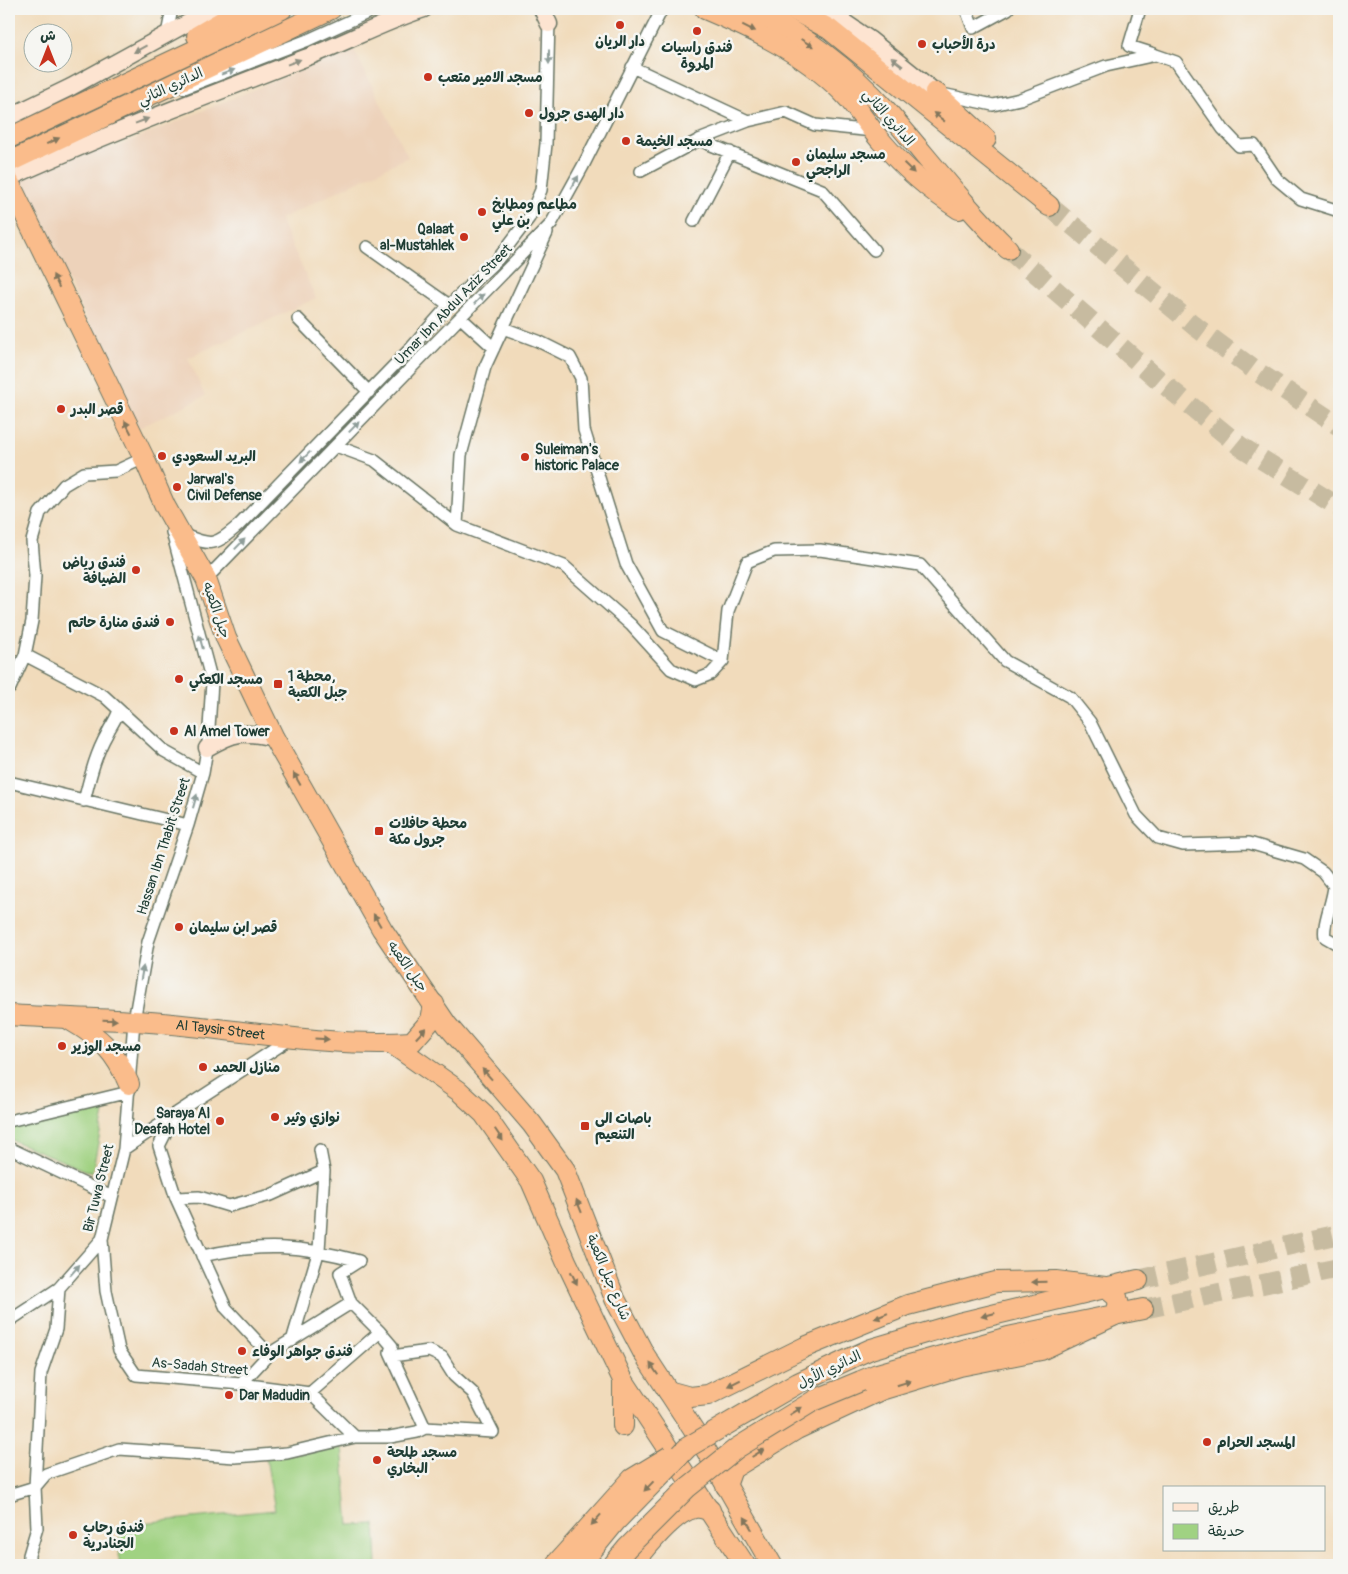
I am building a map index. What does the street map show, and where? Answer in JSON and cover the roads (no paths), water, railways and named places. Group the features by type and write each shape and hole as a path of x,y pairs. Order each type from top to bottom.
{"highway":[{"path":"86,103 243,9"},
{"name":"الدائري الثاني","path":"9,138 282,9"},
{"name":"الدائري الثاني","path":"9,162 331,9"},
{"path":"705,9 750,28 811,64 848,99 874,131 929,187 979,221"},
{"name":"الدائري الثاني","path":"750,9 828,56 858,81 886,110 979,221 1008,249"},
{"name":"الدائري الثاني","path":"792,9 829,29 1049,206"},
{"path":"935,92 994,146 1018,180"},
{"name":"جبل الكعبه","path":"9,182 144,458 165,506 206,579 226,638 274,738 382,929 447,1025"},
{"path":"391,1043 412,1042 431,1020 434,1004"},
{"name":"Al Taysir Street","path":"9,1015 70,1020 134,1021 293,1037 391,1043 459,1090 484,1114 531,1181 566,1261 623,1380"},
{"path":"70,1020 91,1032 109,1047 121,1064 129,1088"},
{"name":"شارع جبل الكعبة","path":"447,1025 475,1061 532,1124 565,1170 615,1298 644,1354 702,1443 772,1565"},
{"name":"الدائري الأول","path":"580,1565 616,1521 688,1447 798,1383 871,1349 959,1323 1138,1280"},
{"path":"668,1391 690,1397 708,1395 805,1348 908,1305 996,1282 1056,1281 1105,1287 1117,1297 1119,1306 1113,1316 1041,1350 960,1366 881,1390 797,1428 732,1470 726,1486"},
{"name":"الدائري الأول","path":"613,1565 626,1548 687,1488 737,1448 815,1400 877,1374 1008,1337 1143,1309"},
{"path":"623,1380 623,1426"},
{"path":"623,1380 745,1565"},
{"path":"555,1565 632,1479 655,1463 688,1447"},
{"path":"632,1565 666,1526 686,1511 696,1507 710,1510"}],"street":[{"path":"167,34 172,9"},
{"path":"9,117 71,87 213,9"},
{"path":"100,119 242,68 376,9"},
{"path":"9,178 97,138 320,52 402,16 424,9"},
{"path":"542,9 549,17"},
{"name":"Umar Ibn Abdul Aziz Street","path":"206,579 551,224 584,166 662,9"},
{"path":"825,9 869,40 935,92 993,105 1020,100 1106,66 1156,55"},
{"path":"966,9 973,28 1008,9"},
{"path":"1140,9 1129,46 1176,62 1223,128 1239,146 1254,145 1277,179 1301,199 1339,212"},
{"name":"Umar Ibn Abdul Aziz Street","path":"181,534 212,544 221,540 239,525 449,306 498,259 530,218 541,190 545,153 549,17"},
{"path":"632,67 748,121"},
{"path":"966,121 970,110 976,102"},
{"path":"641,171 699,140 748,121 786,112 815,125 874,131"},
{"path":"699,140 822,190 874,250"},
{"path":"694,221 730,152"},
{"path":"457,525 461,455 485,367 551,224"},
{"path":"367,247 449,306"},
{"path":"461,318 494,348"},
{"path":"298,319 368,392"},
{"path":"503,328 538,340 570,356 581,378 584,430 626,564 663,630 723,661"},
{"path":"336,446 374,460 457,525 564,566 632,625 671,668 696,680 711,674 723,661 728,611 747,562 774,551 820,550 920,565 1005,660 1070,697 1090,722 1136,815 1158,838 1183,845 1248,843 1304,859 1323,872 1334,886 1333,902 1323,930 1325,937 1339,945"},
{"path":"10,688 26,656 32,621 35,576 32,542 40,513 64,485 84,473 116,471 144,458"},
{"name":"Hassan Ibn Thabit Street","path":"134,1021 148,942 188,825 203,773 207,748 212,682 165,506"},
{"path":"26,656 104,696 164,751 203,773"},
{"path":"84,801 93,766 107,732 115,724 119,710"},
{"path":"207,748 222,738 240,732 274,738"},
{"path":"9,782 188,825"},
{"name":"Bir Tuwa Street","path":"9,1320 59,1288 102,1239 124,1149 134,1021"},
{"path":"124,1149 293,1037"},
{"path":"9,1121 129,1088"},
{"path":"175,1114 159,1146 176,1198 226,1308 269,1354"},
{"path":"9,1148 112,1197"},
{"path":"292,1340 319,1250 324,1171 320,1150"},
{"path":"176,1198 199,1197 229,1206 271,1196 324,1171"},
{"name":"As-Sadah Street","path":"102,1239 106,1291 119,1350 136,1375 241,1384 310,1393"},
{"path":"202,1256 230,1250 271,1247 319,1250 359,1260 340,1273 351,1303 392,1346 390,1352 425,1428"},
{"path":"29,1565 29,1555 37,1528 35,1487 41,1373 56,1329 59,1288"},
{"path":"241,1384 269,1354 351,1303"},
{"path":"356,1436 310,1393 380,1332"},
{"path":"9,1495 35,1487 46,1474 120,1449 234,1458 287,1454 356,1436 390,1437 417,1432 425,1428 493,1432 473,1393 454,1376 442,1356 429,1351 392,1356"}],"tunnel":[{"path":"1049,206 1196,327 1253,369 1339,426"},
{"path":"1008,249 1160,381 1240,446 1339,507"},
{"path":"1138,1280 1339,1234"},
{"path":"1143,1309 1339,1268"}],"place":[{"name":"دار الريان","path":"620,25"},
{"name":"فندق راسيات المروة","path":"697,31"},
{"name":"درة الأحباب","path":"922,44"},
{"name":"مسجد الامير متعب","path":"428,77"},
{"name":"دار الهدى جرول","path":"529,113"},
{"name":"مسجد الخيمة","path":"626,141"},
{"name":"مسجد سليمان الراجحي","path":"796,162"},
{"name":"مطاعم ومطابخ بن علي","path":"482,212"},
{"name":"Qalaat al-Mustahlek","path":"464,237"},
{"name":"قصر البدر","path":"61,409"},
{"name":"البريد السعودي","path":"162,456"},
{"name":"Suleiman's historic Palace","path":"525,457"},
{"name":"Jarwal's Civil Defense","path":"177,487"},
{"name":"فندق رياض الضيافة","path":"136,570"},
{"name":"فندق منارة حاتم","path":"170,622"},
{"name":"مسجد الكعكي","path":"179,679"},
{"name":"محطة 1, جبل الكعبة","path":"278,684"},
{"name":"Al Amel Tower","path":"174,731"},
{"name":"محطة حافلات جرول مكة","path":"379,831"},
{"name":"قصر ابن سليمان","path":"179,927"},
{"name":"مسجد الوزير","path":"62,1046"},
{"name":"منازل الحمد","path":"203,1067"},
{"name":"نوازي وثير","path":"275,1117"},
{"name":"Saraya Al Deafah Hotel","path":"220,1121"},
{"name":"باصات الى التنعيم","path":"585,1126"},
{"name":"فندق جواهر الوفاء","path":"242,1351"},
{"name":"Dar Madudin","path":"229,1395"},
{"name":"المسجد الحرام","path":"1207,1442"},
{"name":"مسجد طلحة البخاري","path":"377,1460"},
{"name":"فندق رحاب الجنادرية","path":"73,1535"}]}
